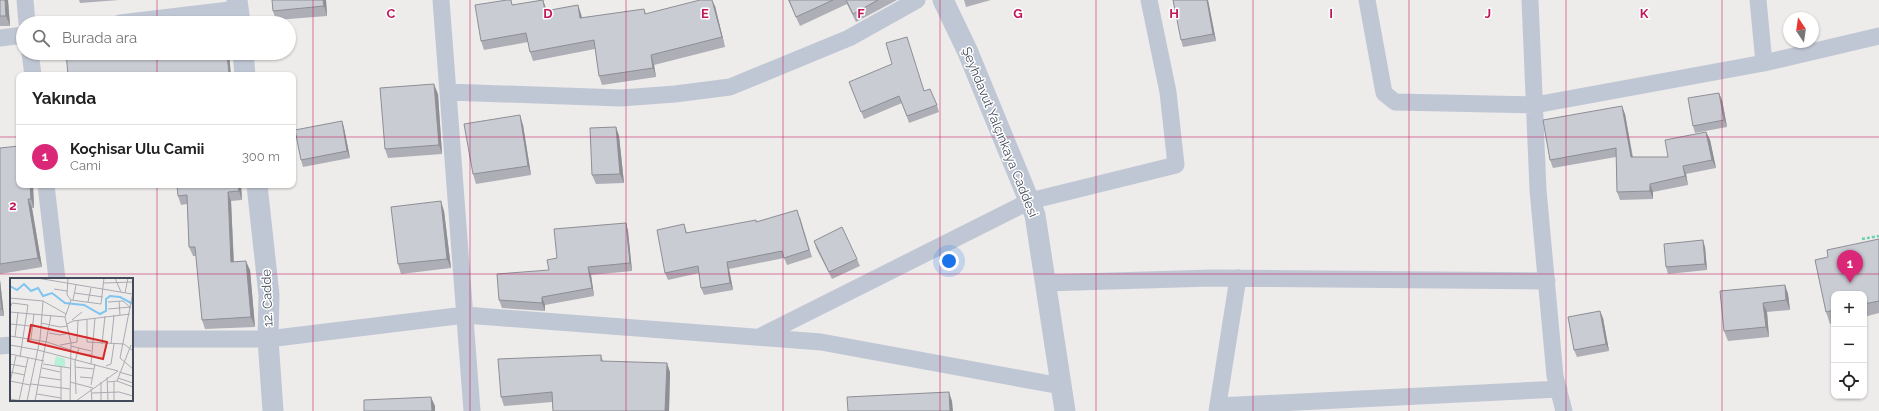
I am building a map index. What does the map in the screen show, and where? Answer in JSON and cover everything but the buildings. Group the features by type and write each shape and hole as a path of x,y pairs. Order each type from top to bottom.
{"street":[{"path":"25,0 26,16"},
{"path":"441,0 472,411"},
{"path":"448,92 620,98 675,94 730,87 849,38 917,0"},
{"name":"Şeyhdavut Yalçınkaya Caddesi","path":"943,0 967,50 1035,215 1065,411"},
{"path":"758,337 1030,201 1176,165 1168,92 1149,0"},
{"path":"1367,0 1384,93 1395,102 1535,105 1764,63 1879,36"},
{"path":"1530,0 1538,190 1555,376 1564,411"},
{"path":"1758,0 1764,63"},
{"path":"189,16 238,11"},
{"path":"0,38 16,36"},
{"path":"31,60 33,72"},
{"path":"244,60 245,72"},
{"path":"46,188 57,278"},
{"name":"12. Cadde","path":"257,188 269,295 268,339 273,411"},
{"path":"1045,283 1238,278 1547,282"},
{"path":"1238,278 1218,408 1559,389"},
{"path":"133,339 268,339 465,315 821,342 1061,386"},
{"path":"0,346 10,345"}],"path":[{"path":"1862,239 1879,236"}],"place":[{"name":"Koçhisar Ulu Camii","path":"1850,283"}]}
